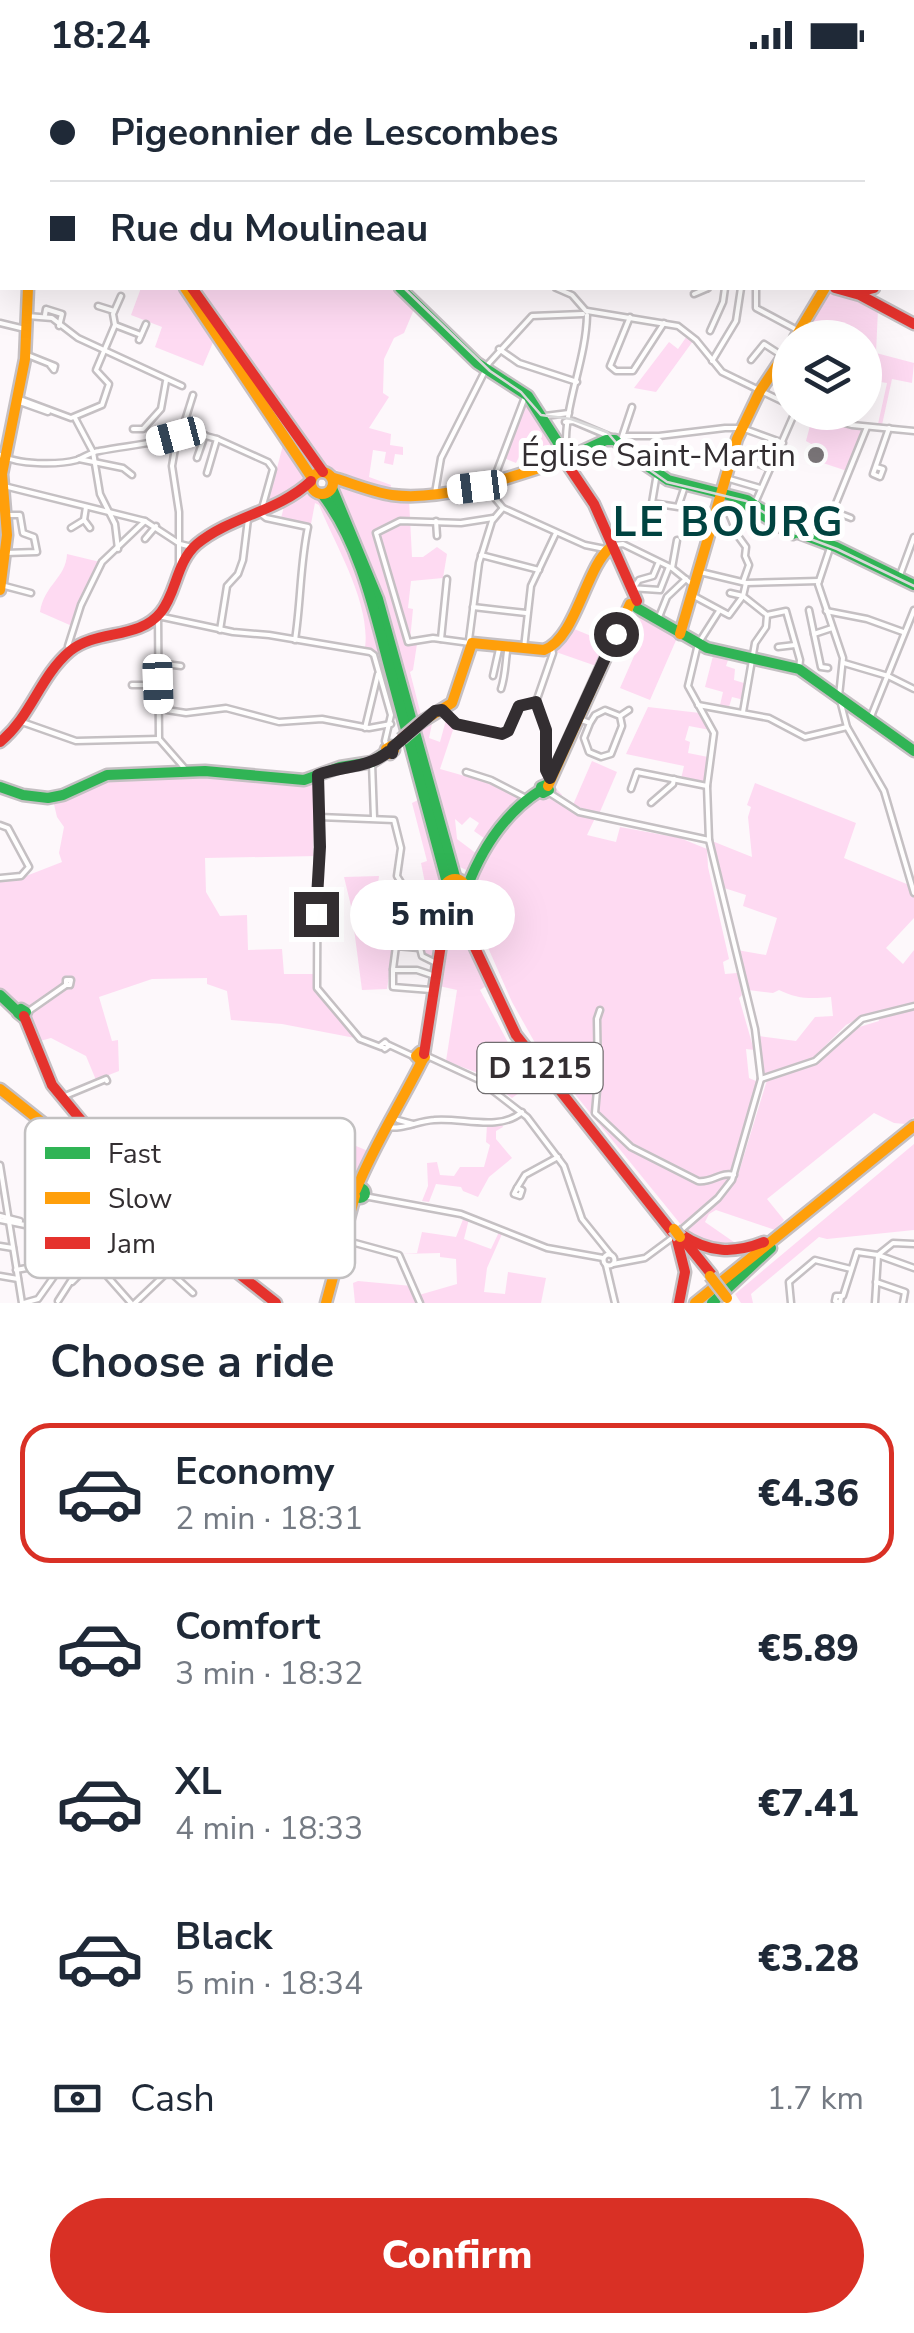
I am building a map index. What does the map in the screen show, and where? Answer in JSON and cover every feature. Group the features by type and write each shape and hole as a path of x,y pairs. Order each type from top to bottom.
{"main road":[{"name":"D 1215","path":"189,290 324,483 372,600 455,891 516,1034 731,1300"},
{"path":"402,290 485,370 524,397 541,419"},
{"path":"806,320 825,290"},
{"path":"0,587 6,515 2,478 25,354 27,291"},
{"path":"866,293 914,324"},
{"path":"485,370 522,390 541,419 594,504 608,548 633,600 698,643 798,669 914,752"},
{"path":"681,632 691,587 700,572 742,428 772,373"},
{"path":"0,742 22,722 52,671 71,650 89,640 144,625 158,616 192,547 324,483 393,495 489,485 614,440 658,476 684,489 741,502 780,528 826,544"},
{"path":"658,476 755,503 794,530 914,586"},
{"path":"0,787 21,795 52,798 92,777 187,771 297,780 342,766 372,762 432,712 442,710 453,700 470,643 552,648 584,599 608,548"},
{"path":"633,600 681,632"},
{"path":"355,1213 362,1196 360,1176 392,1122 420,1057 442,938 455,891 482,851 528,798 548,784 584,721 633,600"},
{"path":"0,995 23,1013 48,1075 77,1118"},
{"path":"0,1089 40,1118"},
{"path":"695,1303 914,1129"},
{"path":"703,1303 914,1129"},
{"path":"677,1234 702,1247 737,1252 764,1242 804,1215"},
{"path":"677,1234 686,1276 679,1303"},
{"path":"712,1303 770,1248"},
{"path":"241,1278 276,1303"},
{"path":"326,1303 333,1278"}],"street":[{"path":"561,290 572,295 586,313 577,382 565,422 564,457"},
{"path":"694,294 703,290"},
{"path":"710,330 725,290"},
{"path":"712,361 736,321 741,290"},
{"path":"756,290 756,308 774,320"},
{"path":"16,399 75,418 104,401 109,384 96,370 121,296"},
{"path":"98,306 114,311"},
{"path":"45,315 46,309 62,314 60,326"},
{"path":"435,493 441,458 485,370 534,314 586,313 665,322 686,331 722,372 772,397"},
{"path":"27,316 45,315 104,350 182,386"},
{"path":"630,318 610,366 626,372 633,371 665,322"},
{"path":"0,324 27,330"},
{"path":"114,325 140,337 146,324"},
{"path":"752,360 766,336"},
{"path":"764,344 772,347"},
{"path":"500,350 519,363 577,382"},
{"path":"25,354 50,365"},
{"path":"134,429 143,429 161,409 166,380"},
{"path":"79,460 92,452 130,448 176,436 193,395"},
{"path":"524,397 489,485 503,508 585,545 608,548 623,544 670,568 719,611 729,615 743,596 749,565 746,547 729,514 718,510"},
{"path":"614,440 632,406"},
{"path":"541,419 569,412"},
{"path":"75,418 92,452 100,494 115,524 118,549"},
{"path":"565,422 604,432 614,440 709,428 742,428 782,443"},
{"path":"882,428 914,431"},
{"path":"876,467 889,428"},
{"path":"755,503 787,430"},
{"path":"866,430 833,511 819,581 844,663 847,727 880,781 914,893"},
{"path":"181,431 217,439 271,465 263,513 266,518 308,527 294,640"},
{"path":"198,458 204,435"},
{"path":"176,436 172,470 180,512 180,566"},
{"path":"207,473 217,439"},
{"path":"5,450 94,462 122,468 132,475"},
{"path":"733,455 770,468"},
{"path":"658,476 653,503 678,507 684,489"},
{"path":"2,478 86,507 145,521 192,547"},
{"path":"726,478 761,488"},
{"path":"86,507 84,520 90,528"},
{"path":"493,518 472,607 470,643 441,638 412,643 407,640 375,536 379,530 400,521 461,523 493,518 503,508"},
{"path":"833,511 851,518"},
{"path":"6,515 20,515 23,534 34,537 41,560"},
{"path":"220,630 227,586 238,574 243,560 248,519"},
{"path":"70,528 84,520"},
{"path":"71,650 68,646 81,605 102,562 145,521"},
{"path":"436,521 437,536"},
{"path":"145,539 156,526"},
{"path":"524,648 526,613 538,570 557,532"},
{"path":"897,579 914,539"},
{"path":"633,600 660,590 677,540"},
{"path":"5,553 37,552"},
{"path":"482,556 538,570"},
{"path":"633,600 639,580 653,576 658,564"},
{"path":"700,572 744,583 819,581"},
{"path":"441,638 447,579"},
{"path":"0,587 31,593"},
{"path":"659,617 667,597 691,587"},
{"path":"730,592 743,596 767,615"},
{"path":"472,607 526,613"},
{"path":"767,615 786,610 798,669"},
{"path":"809,610 822,668 828,668"},
{"path":"870,719 914,610"},
{"path":"362,1196 461,1214 547,1248 608,1260 637,1261 652,1254 714,1202 734,1176 761,1079 753,1022 709,840 707,786 714,733 688,690 698,643 719,611"},
{"path":"826,611 868,619 904,632"},
{"path":"743,712 755,644 766,627 767,615"},
{"path":"187,771 159,739 158,616 220,630 370,652 379,672 391,724 386,740 392,746"},
{"path":"814,634 832,628"},
{"path":"493,676 504,645"},
{"path":"500,689 507,672 504,645"},
{"path":"778,647 795,645"},
{"path":"552,648 554,654 536,702 546,730 548,784 578,812 709,840"},
{"path":"818,652 827,651"},
{"path":"158,662 181,666"},
{"path":"844,663 888,676 914,689"},
{"path":"365,728 379,672"},
{"path":"132,685 158,684"},
{"path":"442,710 456,724 502,734 508,731 519,706 536,702"},
{"path":"698,704 774,720 806,737 847,727"},
{"path":"158,708 186,713 226,708 279,722 322,719 365,728 391,724"},
{"path":"605,710 620,716 622,726 611,754 601,757 589,752 584,721 605,710"},
{"path":"620,716 629,710"},
{"path":"22,722 76,741 159,739"},
{"path":"372,762 374,818"},
{"path":"466,772 528,798"},
{"path":"631,789 638,772 707,786"},
{"path":"318,775 317,988 357,1036 480,1080 522,1112 558,1157 582,1219 605,1246 616,1303"},
{"path":"651,803 674,779"},
{"path":"319,817 394,820 401,848 396,876 406,889 419,948 436,970"},
{"path":"0,825 8,828 29,867 21,876 0,878"},
{"path":"419,948 396,946 393,987 433,990"},
{"path":"393,970 436,970"},
{"path":"23,1013 65,984"},
{"path":"761,1079 815,1060 862,1019 914,1006"},
{"path":"600,1010 595,1113 631,1147 698,1181 707,1182 726,1173 734,1176"},
{"path":"61,1098 106,1078 107,1081"},
{"path":"392,1122 485,1122 514,1118 522,1112"},
{"path":"519,1187 525,1175 558,1157"},
{"path":"0,1165 23,1303 38,1300 53,1278"},
{"path":"0,1218 25,1224"},
{"path":"355,1243 399,1255 420,1303"},
{"path":"875,1303 878,1255 892,1243 914,1244"},
{"path":"0,1246 13,1248"},
{"path":"841,1297 857,1252 914,1268"},
{"path":"790,1303 789,1282 815,1260 851,1269"},
{"path":"16,1270 25,1268"},
{"path":"0,1276 18,1280"},
{"path":"57,1302 74,1278"},
{"path":"109,1278 133,1303 161,1278"},
{"path":"177,1278 193,1293"},
{"path":"876,1282 905,1292 902,1303"}],"shaded area":[{"path":"140,290 180,290 214,340 203,366 155,347 162,327 131,315"},
{"path":"199,290 396,290 415,307 404,333 394,338 384,359 383,393 389,397 369,428 391,434 390,445 403,447 403,455 395,454 393,465 384,463 386,452 373,450 369,477 391,485 390,491 325,466"},
{"path":"826,291 878,309 878,320 809,320"},
{"path":"687,336 693,341 656,392 634,388 669,342 678,349"},
{"path":"882,355 914,363 912,383 892,379 882,425 882,406 887,383 882,382"},
{"path":"525,401 558,457 544,463 538,457 535,463 519,457 516,463 504,458"},
{"path":"809,430 862,430 847,471 808,458 810,454 817,460 824,457 820,451 812,451 813,445 806,441"},
{"path":"284,441 309,476 303,486 267,507"},
{"path":"339,483 409,499 412,557 423,557 437,547 447,554 443,578 411,581 410,640 412,645 417,644 410,672 421,715 417,718 384,600 336,487"},
{"path":"308,494 322,500 340,538 356,574 380,655 365,648 358,594 319,505 315,503 311,524 281,518 285,503"},
{"path":"67,554 100,562 72,626 40,612"},
{"path":"630,613 677,638 650,700 620,688 638,647 619,638"},
{"path":"567,626 596,638 593,646 606,651 599,667 556,652"},
{"path":"714,652 729,657 726,666 735,669 734,680 747,684 744,700 732,697 729,707 720,705 723,692 705,687"},
{"path":"648,707 700,713 710,730 689,726 685,740 690,742 688,753 708,757 704,782 681,779 684,766 626,754"},
{"path":"434,714 429,738 440,742 446,720 455,724 440,769 486,782 524,801 488,841 474,831 479,823 470,817 462,825 455,819 457,839 477,854 472,869 458,866 419,727"},
{"path":"592,761 617,772 599,814 573,805"},
{"path":"206,774 316,784 317,856 205,858 206,892 220,916 247,915 248,950 282,949 284,974 315,974 316,990 355,1038 282,1024 231,1020 227,991 207,984 207,978 152,979 99,997 112,1041 118,1040 119,1071 96,1080 86,1056 51,1038 40,1041 28,1009 12,1004 0,990 0,880 21,878 62,862 59,853 64,827 53,800 92,779"},
{"path":"755,783 856,823 844,858 909,885 914,897 914,918 886,948 903,964 914,950 914,1001 910,1006 860,1018 846,1025 810,1061 764,1075 759,1036 796,1041 815,1017 833,1016 831,997 804,998 779,990 748,990 737,950 766,955 777,918 743,906 746,895 721,887 712,841 752,857 748,817 751,807 747,805"},
{"path":"552,784 572,808 596,816 587,835 616,842 620,827 680,838 707,849 729,959 723,962 725,974 737,973 742,995 739,998 754,1050 746,1049 749,1078 756,1085 730,1176 682,1226 539,1050 512,1002 471,909 477,871 490,845 526,802 556,795 551,792"},
{"path":"420,799 443,884 441,905 451,905 486,986 480,990 519,1063 536,1081 512,1098 478,1073 446,1061 457,990 430,984 433,966 420,959 414,945 394,943 387,989 362,990 344,877 379,876 378,883 394,914 406,912 426,888 421,863 427,861 412,803"},
{"path":"914,1008 914,1117 905,1124 894,1123 874,1113 767,1199 784,1220 775,1230 716,1210 709,1214 705,1222 741,1247 715,1247 685,1230 738,1175 767,1080 816,1064 856,1028 879,1021 878,1017"},
{"path":"501,1122 503,1127 496,1131 496,1139 512,1158 489,1177 478,1197 461,1187 436,1184 429,1202 422,1201 428,1186 427,1163 437,1162 440,1175 454,1176 460,1167 484,1167 490,1145 486,1142 487,1124"},
{"path":"914,1144 914,1230 819,1237 751,1294 753,1303 741,1303 735,1294"},
{"path":"355,1146 368,1151 355,1177"},
{"path":"464,1217 469,1219 464,1239 491,1249 499,1232 502,1234 487,1268 484,1292 505,1294 508,1272 546,1278 541,1303 423,1303 419,1295 457,1284 456,1259 440,1257 440,1253 401,1254 417,1253 422,1232 456,1237"},
{"path":"353,1283 412,1286 419,1303 355,1303"}],"tram line":[{"path":"406,290 490,371 521,392 541,415 571,419 607,432 623,451 667,482 746,501 799,535"},
{"path":"789,531 914,586"}],"traffic: fast":[{"path":"402,290 477,363 528,396 564,452"},
{"path":"569,457 606,440 615,440 668,480 747,500 796,532 914,585"},
{"path":"332,488 378,599 456,880"},
{"path":"322,494 348,536 366,584 447,883"},
{"path":"741,502 793,534"},
{"path":"637,608 707,648 799,669 914,751"},
{"path":"0,787 48,798 107,775 205,771 304,780 340,767 372,762 387,752"},
{"path":"546,785 549,790 543,793 541,787 546,785"},
{"path":"466,890 495,834 541,790"},
{"path":"0,995 18,1012"},
{"path":"21,1009 26,1012 23,1017 18,1013 21,1009"},
{"path":"360,1188 365,1193 360,1198 355,1193 360,1188"},
{"path":"712,1303 771,1248"}],"traffic: slow":[{"path":"0,590 7,535 2,474 25,359 28,290"},
{"path":"186,290 312,478"},
{"path":"806,320 824,290"},
{"path":"680,634 737,439 772,373"},
{"path":"331,477 392,495 434,495 479,486 563,460"},
{"path":"322,472 330,475 333,483 330,491 322,494 314,491 311,483 314,475 322,472"},
{"path":"421,722 452,703 472,643 544,650 555,643 573,618 602,556 611,547"},
{"path":"548,786 630,604"},
{"path":"391,746 394,750 390,754 386,749 391,746"},
{"path":"455,879 463,882 466,890 463,898 455,901 447,898 444,890 447,882 455,879"},
{"path":"420,1052 425,1057 421,1061 416,1056 420,1052"},
{"path":"356,1190 422,1061"},
{"path":"0,1089 37,1118"},
{"path":"695,1303 914,1126"},
{"path":"674,1229 680,1237"},
{"path":"710,1276 727,1298"},
{"path":"326,1303 333,1278"}],"traffic: jam":[{"path":"193,290 323,472"},
{"path":"842,290 860,295 914,324"},
{"path":"855,293 866,290"},
{"path":"565,461 594,504 637,601"},
{"path":"0,742 20,721 51,672 70,651 81,644 141,627 161,612 185,559 197,544 284,500 311,481"},
{"path":"401,739 421,722"},
{"path":"424,1054 442,938 438,906 444,891"},
{"path":"462,898 475,931"},
{"path":"453,901 516,1035 672,1232"},
{"path":"24,1016 52,1085 79,1118"},
{"path":"682,1235 722,1250 764,1242"},
{"path":"683,1239 712,1275"},
{"path":"677,1240 685,1272 679,1303"},
{"path":"244,1278 276,1303"}],"place":[{"name":"Église Saint-Martin","path":"816,455"}],"district":[{"name":"LE BOURG","path":"729,521"}],"route":[{"path":"316,914 320,847 318,775 392,753 393,747 435,711 442,710 456,724 502,734 508,731 521,704 536,702 546,730 546,770 550,778 616,634"}]}
